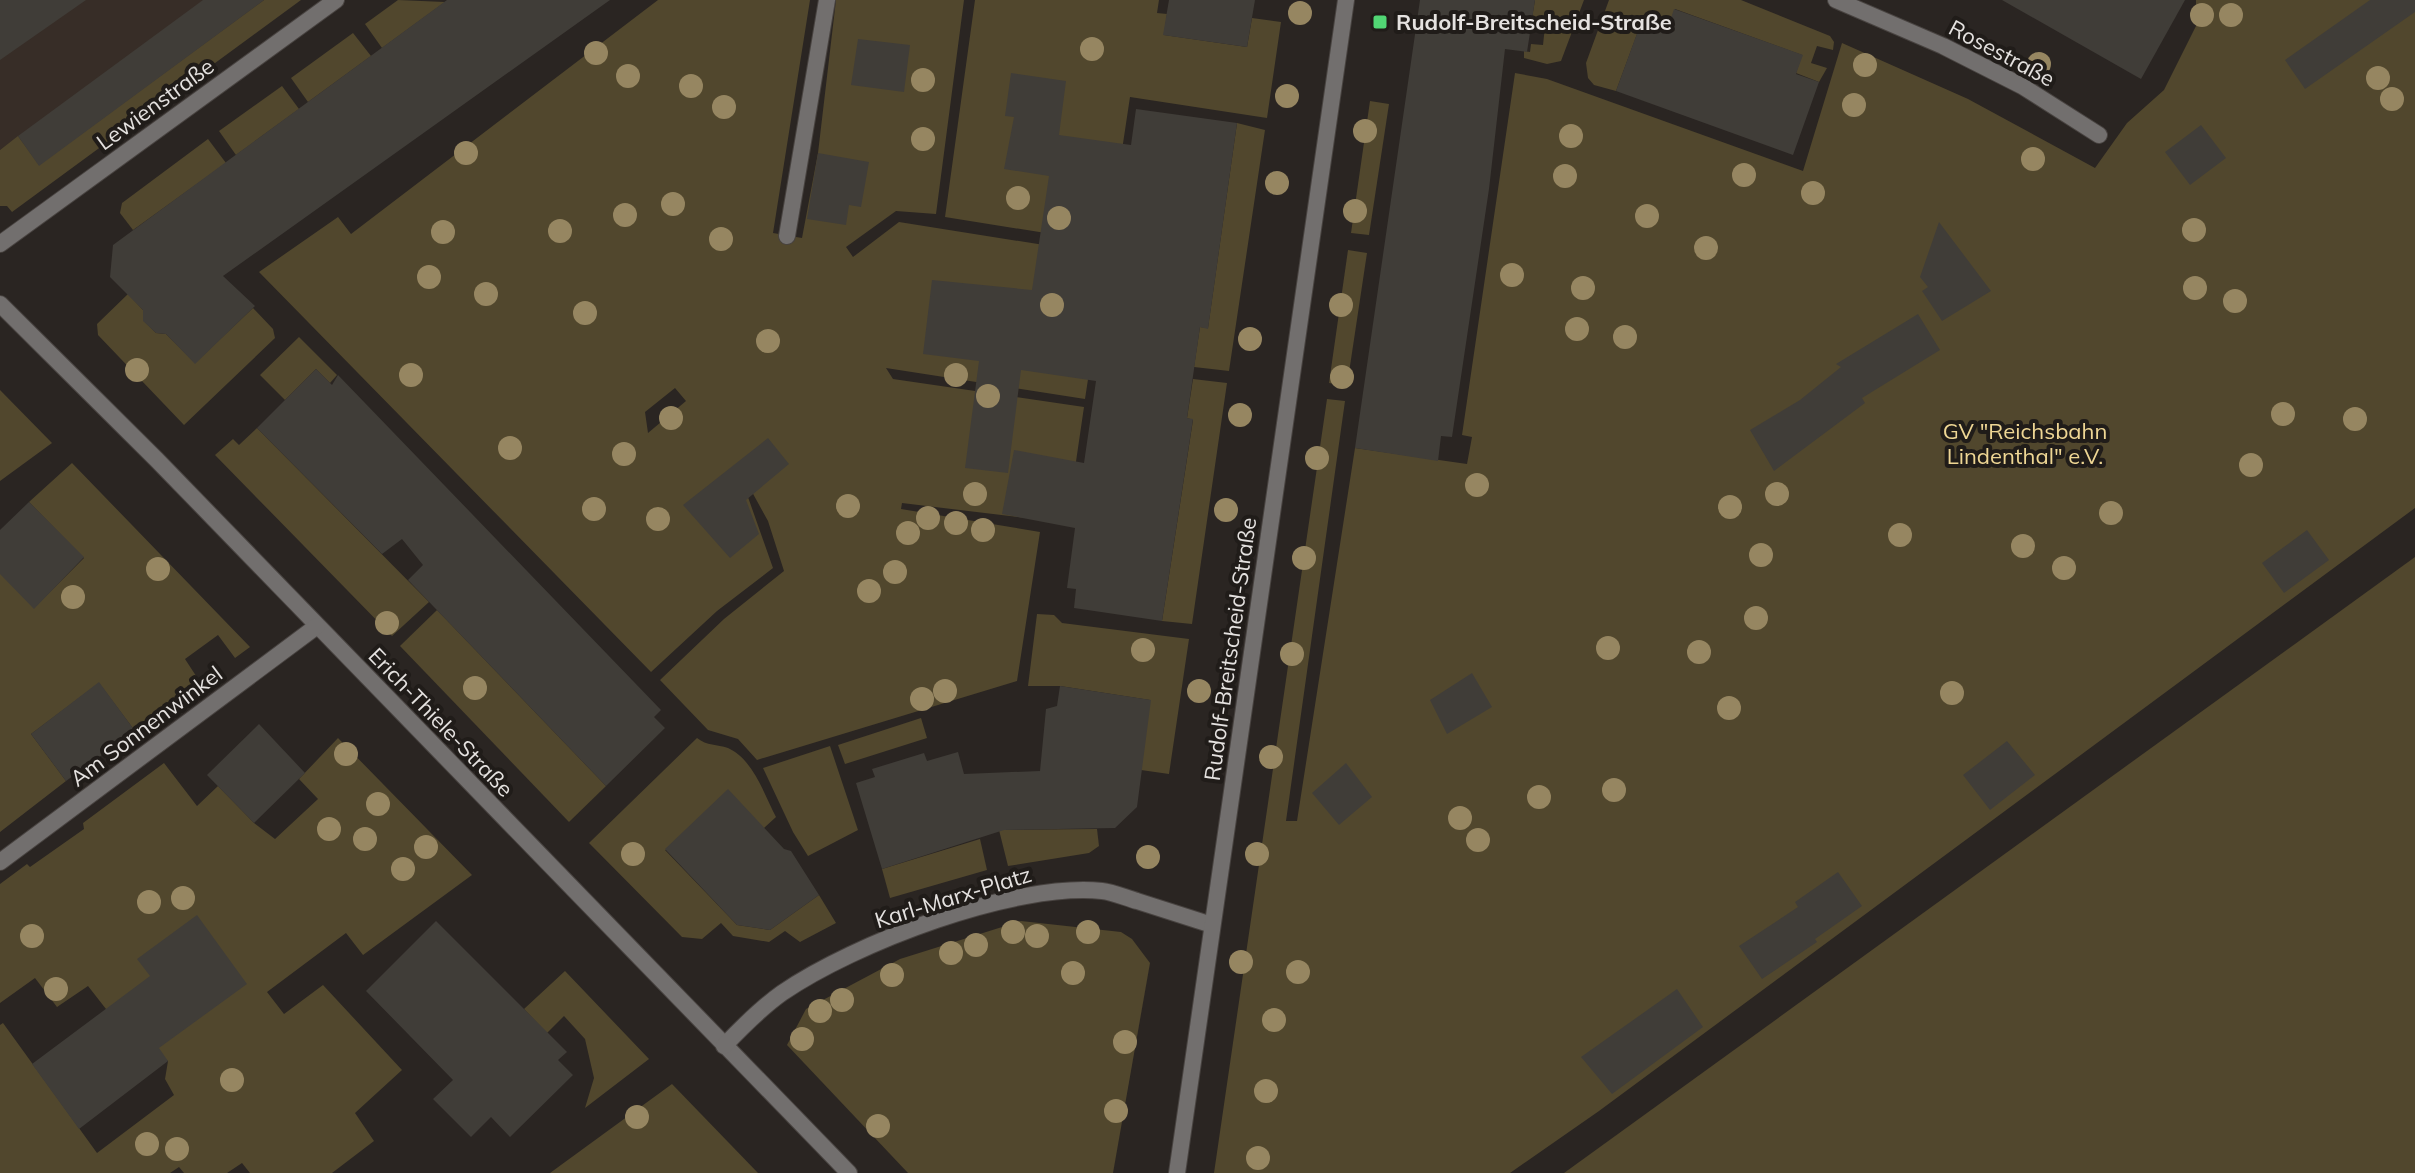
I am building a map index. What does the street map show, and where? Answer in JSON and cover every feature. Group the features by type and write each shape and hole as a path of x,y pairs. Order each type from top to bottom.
{"street":[{"name":"Lewienstraße","path":"0,244 336,0"},
{"path":"787,236 827,0"},
{"name":"Rudolf-Breitscheid-Straße","path":"1212,925 1346,0"},
{"name":"Rosestraße","path":"1836,0 1943,46 2009,79 2099,135"},
{"name":"Erich-Thiele-Straße","path":"0,304 157,460 849,1173"},
{"name":"Am Sonnenwinkel","path":"0,862 317,626"},
{"name":"Karl-Marx-Platz","path":"724,1046 782,993 838,961 932,922 1005,900 1053,891 1104,891 1212,925"},
{"path":"1177,1173 1212,925"}],"shaded area":[{"path":"0,0 264,0 39,166 18,137 0,150"}],"green space":[{"path":"264,0 301,0 12,212 7,206 0,206 0,150 18,136 39,165"},
{"path":"398,0 445,2 382,48 365,24"},
{"path":"658,0 810,0 773,233 802,238 818,153 836,0 964,0 936,214 896,211 846,247 853,257 899,222 1107,255 1085,399 886,368 893,379 1084,407 1067,523 902,503 901,509 1040,532 1017,681 757,760 738,739 708,730 660,680 724,619 784,571 768,521 736,463 773,568 717,611 651,672 259,272 338,217 351,234","holes":["675,388 686,401 648,433 645,412"]},
{"path":"975,0 1159,0 1157,13 1167,14 1164,35 1247,47 1252,18 1281,22 1267,118 1130,97 1108,243 945,217"},
{"path":"1535,0 1584,0 1561,61 1547,64 1524,58 1524,51 1530,52 1531,44 1543,45 1545,26 1531,24"},
{"path":"1609,0 1741,0 1830,36 1834,42 1833,50 1817,46 1811,63 1827,68 1819,82 1796,73 1802,55 1675,9 1668,27 1643,18 1616,91 1594,85 1588,78 1586,63"},
{"name":"GV \"Reichsbahn Lindenthal\" e.V.","path":"2196,0 2415,0 2415,508 1599,1111 1510,1173 1214,1173 1327,399 1345,401 1286,821 1297,821 1355,448 1467,464 1472,437 1462,435 1515,73 1547,79 1803,171 1842,43 1968,99 2095,168 2127,123 2164,90 2196,26"},
{"path":"353,33 371,56 308,102 291,78"},
{"path":"282,86 299,109 236,155 219,131"},
{"path":"1370,101 1389,104 1369,235 1351,233"},
{"path":"1237,123 1265,130 1229,371 1194,367 1200,327 1208,328"},
{"path":"208,139 226,163 133,230 120,213 122,203"},
{"path":"1348,250 1367,253 1347,386 1329,383"},
{"path":"128,294 143,310 144,321 156,333 166,334 195,363 253,308 273,329 275,338 184,425 98,335 97,324"},
{"path":"299,337 337,375 330,383 316,369 285,400 260,375"},
{"path":"1193,379 1227,383 1192,624 1162,621 1193,420 1187,418"},
{"path":"0,390 52,443 0,481"},
{"path":"257,428 429,602 392,636 215,455 233,439 239,445"},
{"path":"72,463 250,647 235,658 218,635 185,659 200,682 135,731 99,683 31,734 66,781 0,832 0,572 34,608 84,558 29,502"},
{"path":"2415,557 2415,1173 1564,1173"},
{"path":"437,610 606,786 569,822 400,646"},
{"path":"1037,614 1054,615 1062,623 1189,639 1169,774 1141,770 1150,700 1060,686 1028,686"},
{"path":"921,718 927,738 845,764 838,745"},
{"path":"338,738 472,875 363,955 346,933 267,992 284,1014 323,985 402,1070 355,1113 374,1141 332,1173 250,1173 242,1163 227,1173 184,1173 179,1167 170,1173 0,1173 0,1025 3,1023 97,1153 174,1095 165,1079 168,1061 106,1009 88,986 57,1007 35,978 0,1003 0,884 84,829 83,823 164,763 197,806 218,786 254,823 275,839 318,799 299,779"},
{"path":"697,738 728,748 744,760 757,778 776,817 764,828 665,850 737,925 770,930 819,895 836,923 800,942 785,931 769,942 733,936 721,923 702,939 682,937 589,843"},
{"path":"830,746 858,830 808,856 793,832 763,768"},
{"path":"1097,829 1099,846 1089,853 1008,866 999,830"},
{"path":"980,839 987,870 890,898 882,869"},
{"path":"1021,921 1121,932 1132,939 1150,963 1113,1173 908,1173 787,1045 806,1009 900,959"},
{"path":"565,971 649,1059 585,1108 594,1078 585,1039 564,1016 547,1033 524,1009"},
{"path":"672,1084 758,1173 550,1173"}],"building":[{"path":"0,0 86,0 0,60"},
{"path":"203,0 264,0 39,166 18,136"},
{"path":"447,0 610,0 223,276 255,306 195,364 166,334 156,333 143,321 143,310 110,277 113,245"},
{"path":"1169,0 1255,0 1247,47 1163,35"},
{"path":"1420,0 1535,0 1527,52 1505,49 1489,189 1452,437 1441,436 1438,461 1355,448"},
{"path":"2002,0 2185,0 2141,79"},
{"path":"2370,0 2415,0 2415,12 2305,89 2285,60"},
{"path":"1674,9 1803,55 1796,74 1819,82 1793,155 1616,91 1643,17 1668,27"},
{"path":"858,39 910,45 904,92 851,85"},
{"path":"1011,73 1066,81 1059,135 1131,145 1136,109 1237,123 1208,329 1200,327 1187,418 1193,419 1162,621 1074,608 1076,589 1067,588 1075,528 1002,514 1014,450 1084,463 1096,381 1021,370 1008,473 965,468 979,361 923,354 932,280 1032,290 1049,176 1004,169 1014,117 1005,116"},
{"path":"2201,125 2226,158 2190,185 2165,152"},
{"path":"818,153 869,162 861,207 849,205 846,225 807,219"},
{"path":"1939,222 1991,291 1942,321 1922,291 1928,287 1920,277"},
{"path":"1918,314 1940,350 1862,398 1865,403 1774,471 1750,430 1800,400 1841,367 1836,364"},
{"path":"316,369 332,385 338,375 661,710 654,717 665,728 606,786 408,580 423,565 402,539 382,554 257,428"},
{"path":"768,438 789,464 746,500 759,534 730,558 683,505"},
{"path":"29,502 84,557 34,609 0,574 0,530"},
{"path":"2307,530 2329,560 2284,593 2262,563"},
{"path":"1472,673 1492,707 1447,734 1430,700"},
{"path":"99,682 135,731 66,781 31,734"},
{"path":"1060,686 1151,700 1137,807 1115,828 1004,830 882,869 856,783 875,777 872,769 924,753 927,761 958,752 964,774 1040,771 1046,709 1057,706"},
{"path":"259,724 305,773 254,823 207,775"},
{"path":"2007,741 2035,775 1990,810 1963,775"},
{"path":"1346,763 1372,797 1339,825 1312,793"},
{"path":"728,789 784,849 791,851 819,895 770,930 737,925 665,849"},
{"path":"1838,872 1862,906 1815,939 1817,942 1762,979 1739,946 1798,907 1795,902"},
{"path":"197,915 247,984 159,1048 168,1061 79,1129 32,1064 150,976 137,959"},
{"path":"436,921 567,1052 558,1060 573,1075 510,1137 491,1117 471,1137 433,1099 453,1080 366,991"},
{"path":"1677,989 1703,1027 1612,1094 1581,1057"}],"place":[{"name":"Rudolf-Breitscheid-Straße","path":"1380,22"}]}
